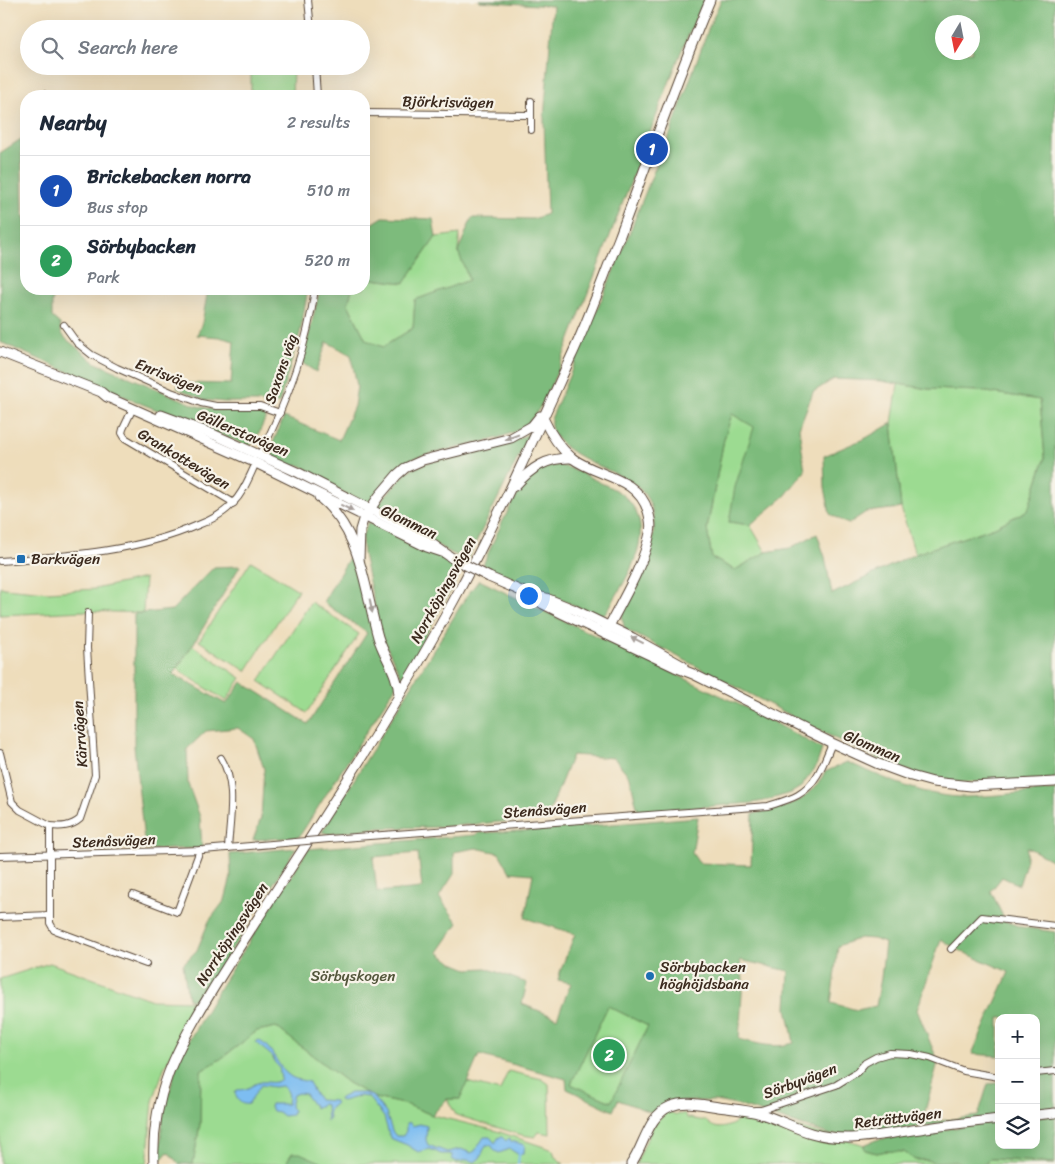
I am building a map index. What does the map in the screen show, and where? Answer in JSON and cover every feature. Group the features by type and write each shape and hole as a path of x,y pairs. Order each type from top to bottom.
{"main road":[{"name":"Norrköpingsvägen","path":"154,1164 155,1129 164,1086 183,1039 204,1003 370,746 453,601 508,493 572,356 600,288 710,0"},
{"name":"Gällerstavägen","path":"0,352 101,392 310,490 368,513"},
{"name":"Gällerstavägen","path":"101,392 109,392 260,454 368,513"},
{"path":"359,559 360,530 368,513 389,484 406,468 423,460 511,438 532,426 548,406"},
{"path":"543,418 552,436 572,458 633,488 646,507 651,520 651,530 645,551 607,630"},
{"path":"256,464 260,454"},
{"path":"508,493 538,464 552,459 572,458"},
{"path":"310,490 323,500 342,522 350,535 370,597 378,637 396,677 399,695"},
{"name":"Glomman","path":"368,513 427,547 442,552 489,577 528,594 561,604 607,630 657,651 693,674 832,743 897,772 933,782 972,786 1055,782"},
{"name":"Sörbyvägen","path":"632,1164 640,1151 652,1121 664,1109 681,1104 690,1104 745,1110"},
{"name":"Reträttvägen","path":"745,1110 770,1117 812,1134 846,1138 874,1137 995,1120"},
{"path":"1040,1115 1055,1113"}],"street":[{"path":"308,0 310,20"},
{"path":"316,75 317,90"},
{"path":"531,101 531,130"},
{"name":"Björkrisvägen","path":"370,113 531,115"},
{"name":"Saxons väg","path":"260,454 289,393 308,330 315,295"},
{"name":"Enrisvägen","path":"64,325 77,342 92,355 171,392 200,403 216,406 260,406 280,413"},
{"name":"Grankottevägen","path":"133,408 122,433 125,438 234,503"},
{"path":"0,561 114,550 178,534 209,520 234,503 256,464"},
{"name":"Kärrvägen","path":"50,826 69,825 80,819 95,775 87,648 88,613"},
{"name":"Stenåsvägen","path":"0,856 200,850 768,806 798,796 810,785 821,770 832,743"},
{"path":"0,753 12,802 20,810 50,826 48,855 50,923 54,930 146,964"},
{"path":"221,758 227,769 229,780 228,848"},
{"path":"133,895 177,912 200,850"},
{"path":"0,917 50,915"},
{"path":"951,949 982,917 1055,926"},
{"name":"Sörbyvägen","path":"745,1110 760,1110 836,1085 858,1072 876,1056 890,1053 911,1054 930,1058 964,1071 995,1076"},
{"path":"1040,1073 1055,1071"}],"green space":[{"path":"704,0 681,52 558,370 545,398 533,417 518,430 505,436 412,459 403,464 390,476 372,500 367,502 358,501 308,474 309,470 297,464 294,468 276,460 271,452 284,417 339,440 354,406 357,386 351,355 327,342 316,372 302,363 319,295 350,295 348,304 366,340 383,347 413,328 415,300 469,280 458,251 472,218 533,219 547,214 544,119 553,6 479,1"},
{"path":"721,0 1055,0 1055,779 963,783 898,768 834,738 625,629 622,618 623,613 647,560 651,546 654,520 651,507 645,495 633,483 569,449 552,430 551,419 669,137 709,27","holes":["834,379 881,381 928,389 980,391 1040,400 1045,458 1028,510 995,527 915,554 832,594 825,557 817,534 790,548 766,552 735,570 712,558 707,529 724,439 732,414 754,427 735,487 729,522 750,525 785,496 805,471 799,428 813,392"]},
{"path":"251,75 293,75 292,90 251,90"},
{"path":"20,140 20,295 54,295 52,317 60,324 61,332 65,338 96,363 197,406 216,410 260,411 266,417 251,445 244,444 142,404 0,342 0,153"},
{"path":"383,217 433,219 436,237 404,283 370,279 370,225"},
{"path":"460,234 458,251 470,280 415,300 413,328 383,347 366,340 348,304 350,295 370,295 370,279 404,283 436,237"},
{"path":"207,295 307,295 300,333 279,403 270,405 258,402 205,400 177,388 179,383 231,384 234,341 219,337 197,335 202,323"},
{"path":"898,384 928,389 980,391 1040,400 1045,458 1028,510 995,527 915,554 901,508 892,423"},
{"path":"732,414 755,427 729,522 750,525 766,552 735,570 712,558 707,529 724,439"},
{"path":"892,423 901,508 866,512 848,524 830,514 825,487 824,456 866,438"},
{"path":"529,434 467,560 451,553 375,509 408,471 426,463 506,444"},
{"path":"553,465 559,465 585,474 616,490 628,500 637,513 640,528 635,558 629,573 606,613 597,615 489,570 483,565 506,514 522,488 538,471"},
{"path":"368,522 463,568 402,678 381,635 363,554 362,537"},
{"path":"355,548 379,648 397,684 299,837 253,840 261,818 264,769 254,739 238,728 206,731 187,749 188,784 200,817 202,848 145,850 134,746 134,614 172,610 214,567 240,566 194,643 173,674 226,704 242,682 308,724 367,633 323,602"},
{"path":"251,561 298,590 246,671 199,641"},
{"path":"145,578 143,613 85,611 0,615 0,586 47,592 95,589"},
{"path":"479,580 759,714 822,749 816,767 801,787 791,793 764,801 638,812 630,777 614,758 572,755 547,818 441,827 375,828 329,834 322,832 466,597"},
{"path":"311,602 359,634 307,713 259,681"},
{"path":"192,645 241,678 226,701 177,669"},
{"name":"Sörbyskogen","path":"847,762 906,786 936,794 967,797 1055,790 1055,862 1027,847 1025,866 1019,885 1002,877 991,891 1005,921 1021,927 1055,932 1055,1112 1040,1114 1040,1014 995,1014 995,1056 972,1054 1009,972 956,949 941,939 917,1010 938,1062 922,1123 978,1116 988,1084 995,1083 995,1118 882,1132 832,1135 741,1106 716,1101 687,1101 653,1113 618,1100 613,1111 567,1089 566,1079 479,1055 460,1099 447,1099 432,1115 408,1105 375,1098 348,1083 276,1027 257,1031 222,1058 201,1071 200,1124 193,1164 179,1164 168,1152 159,1162 163,1116 182,1052 219,989 308,849 475,835 479,833 698,817 692,853 699,863 751,865 753,814 787,806 802,799 818,784 825,772","holes":["476,848 499,853 510,872 533,874 525,918 575,934 558,980 571,983 557,1018 522,1004 527,983 486,968 468,969 451,962 438,952 458,923 439,897 454,874 454,852","418,853 422,888 377,892 373,857","860,938 873,939 885,943 876,1006 857,1010 831,1003 838,946","740,960 789,971 787,1008 794,1043 773,1046 739,1039 743,979","608,1006 648,1026 611,1102 571,1084"]},
{"path":"296,848 200,1000 188,999 183,964 197,950 209,921 225,900 231,877 230,854"},
{"path":"50,963 152,1000 193,1001 198,1004 164,1068 153,1101 147,1164 0,1164 0,979"},
{"path":"608,1006 648,1026 612,1102 570,1085"},
{"path":"276,1027 348,1083 375,1098 408,1105 432,1115 497,1131 553,1150 555,1157 564,1164 193,1164 200,1124 201,1071 222,1058 257,1031"},
{"path":"508,1071 542,1079 549,1084 550,1134 539,1132 535,1137 522,1135 456,1115 447,1099 460,1099 467,1082 500,1091"},
{"path":"668,1111 676,1114 684,1113 687,1118 705,1120 712,1126 720,1128 737,1122 740,1113 858,1143 864,1145 865,1150 877,1153 886,1151 904,1152 915,1160 935,1162 956,1161 965,1164 636,1164 653,1125"},
{"path":"1055,1114 1055,1163 995,1159 989,1159 985,1164 965,1164 956,1161 934,1162 915,1160 904,1152 886,1151 877,1153 865,1150 864,1145 876,1140 995,1122 995,1149 1040,1149 1040,1116"},
{"path":"292,1153 300,1153 325,1164 289,1164 287,1161"},
{"path":"989,1159 1027,1161 1055,1164 985,1164"}],"water":[{"path":"258,1040 264,1043 285,1072 294,1078 309,1082 319,1100 335,1101 336,1103 328,1110 329,1120 327,1121 326,1105 322,1104 315,1108 305,1094 298,1093 293,1095 290,1107 293,1110 292,1115 283,1116 278,1112 272,1111 271,1104 287,1104 288,1094 282,1086 261,1085 248,1104 243,1104 239,1101 235,1092 237,1090 245,1089 261,1082 274,1082 281,1079 279,1067 272,1056 255,1042"},
{"path":"350,1093 364,1093 372,1096 386,1113 392,1131 396,1136 403,1136 406,1131 406,1124 409,1122 412,1126 420,1124 427,1126 426,1140 428,1145 447,1152 461,1149 471,1153 475,1151 484,1137 490,1137 495,1143 499,1137 502,1137 506,1141 509,1138 511,1141 525,1145 524,1152 519,1155 510,1149 499,1153 491,1145 486,1145 480,1158 475,1162 468,1160 457,1162 452,1159 450,1154 441,1154 430,1149 418,1152 390,1138 384,1117 368,1097 360,1096 342,1101 339,1100"}],"waterway":[{"path":"518,1164 519,1155"}],"place":[{"name":"Brickebacken norra","path":"652,149"},
{"name":"Barkvägen","path":"21,559"},
{"name":"Sörbybacken höghöjdsbana","path":"650,976"},
{"name":"Sörbybacken","path":"609,1055"}]}
